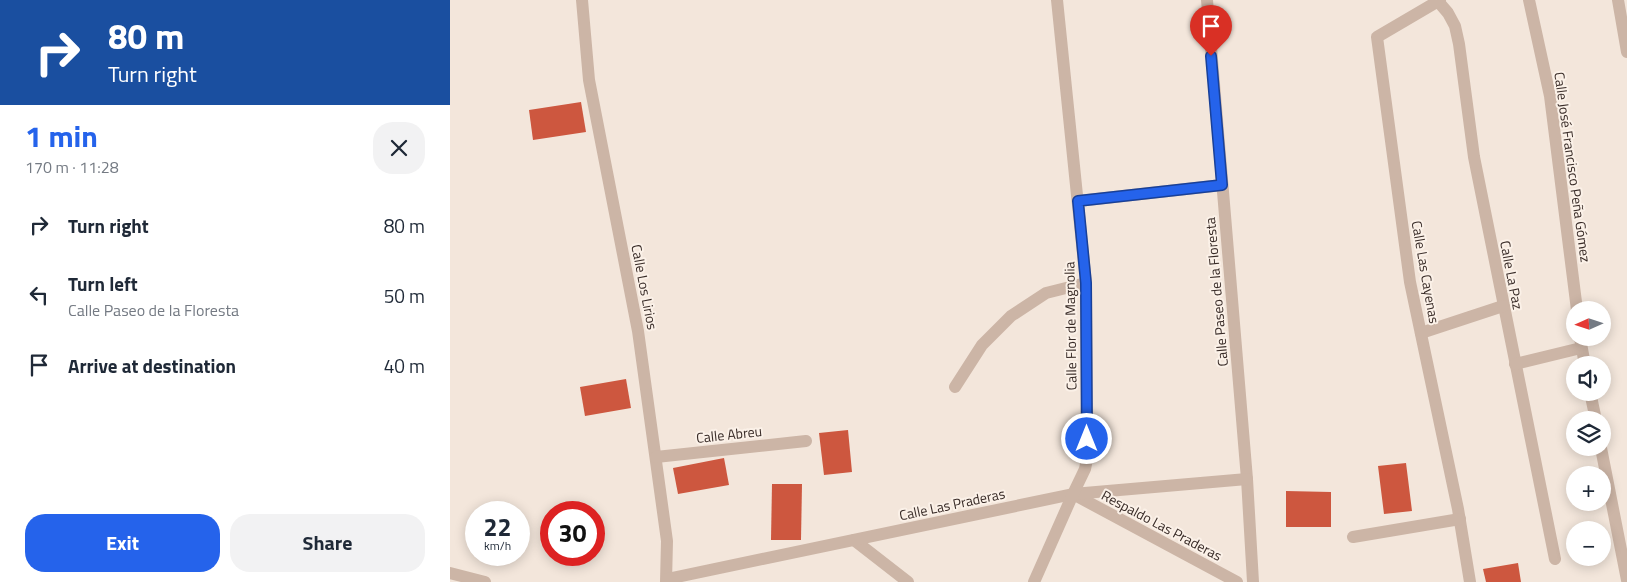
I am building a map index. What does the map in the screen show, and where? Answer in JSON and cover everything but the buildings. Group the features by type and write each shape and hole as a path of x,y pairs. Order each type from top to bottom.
{"street":[{"name":"Calle Los Lirios","path":"582,0 588,80 638,331 667,541 666,581"},
{"name":"Calle Flor de Magnolia","path":"1034,582 1085,470 1087,459 1086,283 1057,0"},
{"name":"Calle Paseo de la Floresta","path":"1207,0 1247,479 1253,582"},
{"name":"Calle La Paz","path":"1438,0 1448,12 1455,26 1459,44 1474,157 1556,559"},
{"name":"Calle Las Cayenas","path":"1438,0 1377,37 1410,282 1460,519 1470,582"},
{"name":"Calle José Francisco Peña Gómez","path":"1529,0 1550,96 1576,301"},
{"path":"1618,0 1627,52"},
{"path":"1078,201 1222,185"},
{"path":"955,387 982,345 1011,316 1046,293 1086,283"},
{"path":"1421,333 1503,306"},
{"path":"1515,364 1572,346"},
{"name":"Calle Abreu","path":"656,456 806,441"},
{"path":"1603,456 1627,580"},
{"name":"Calle Las Praderas","path":"666,581 1073,494 1247,479"},
{"name":"Respaldo Las Praderas","path":"1073,494 1237,582"},
{"path":"1353,537 1460,519"},
{"path":"854,540 908,582"},
{"path":"450,573 485,582"}],"route":[{"path":"1087,439 1086,283 1078,201 1222,185 1211,56"}]}
